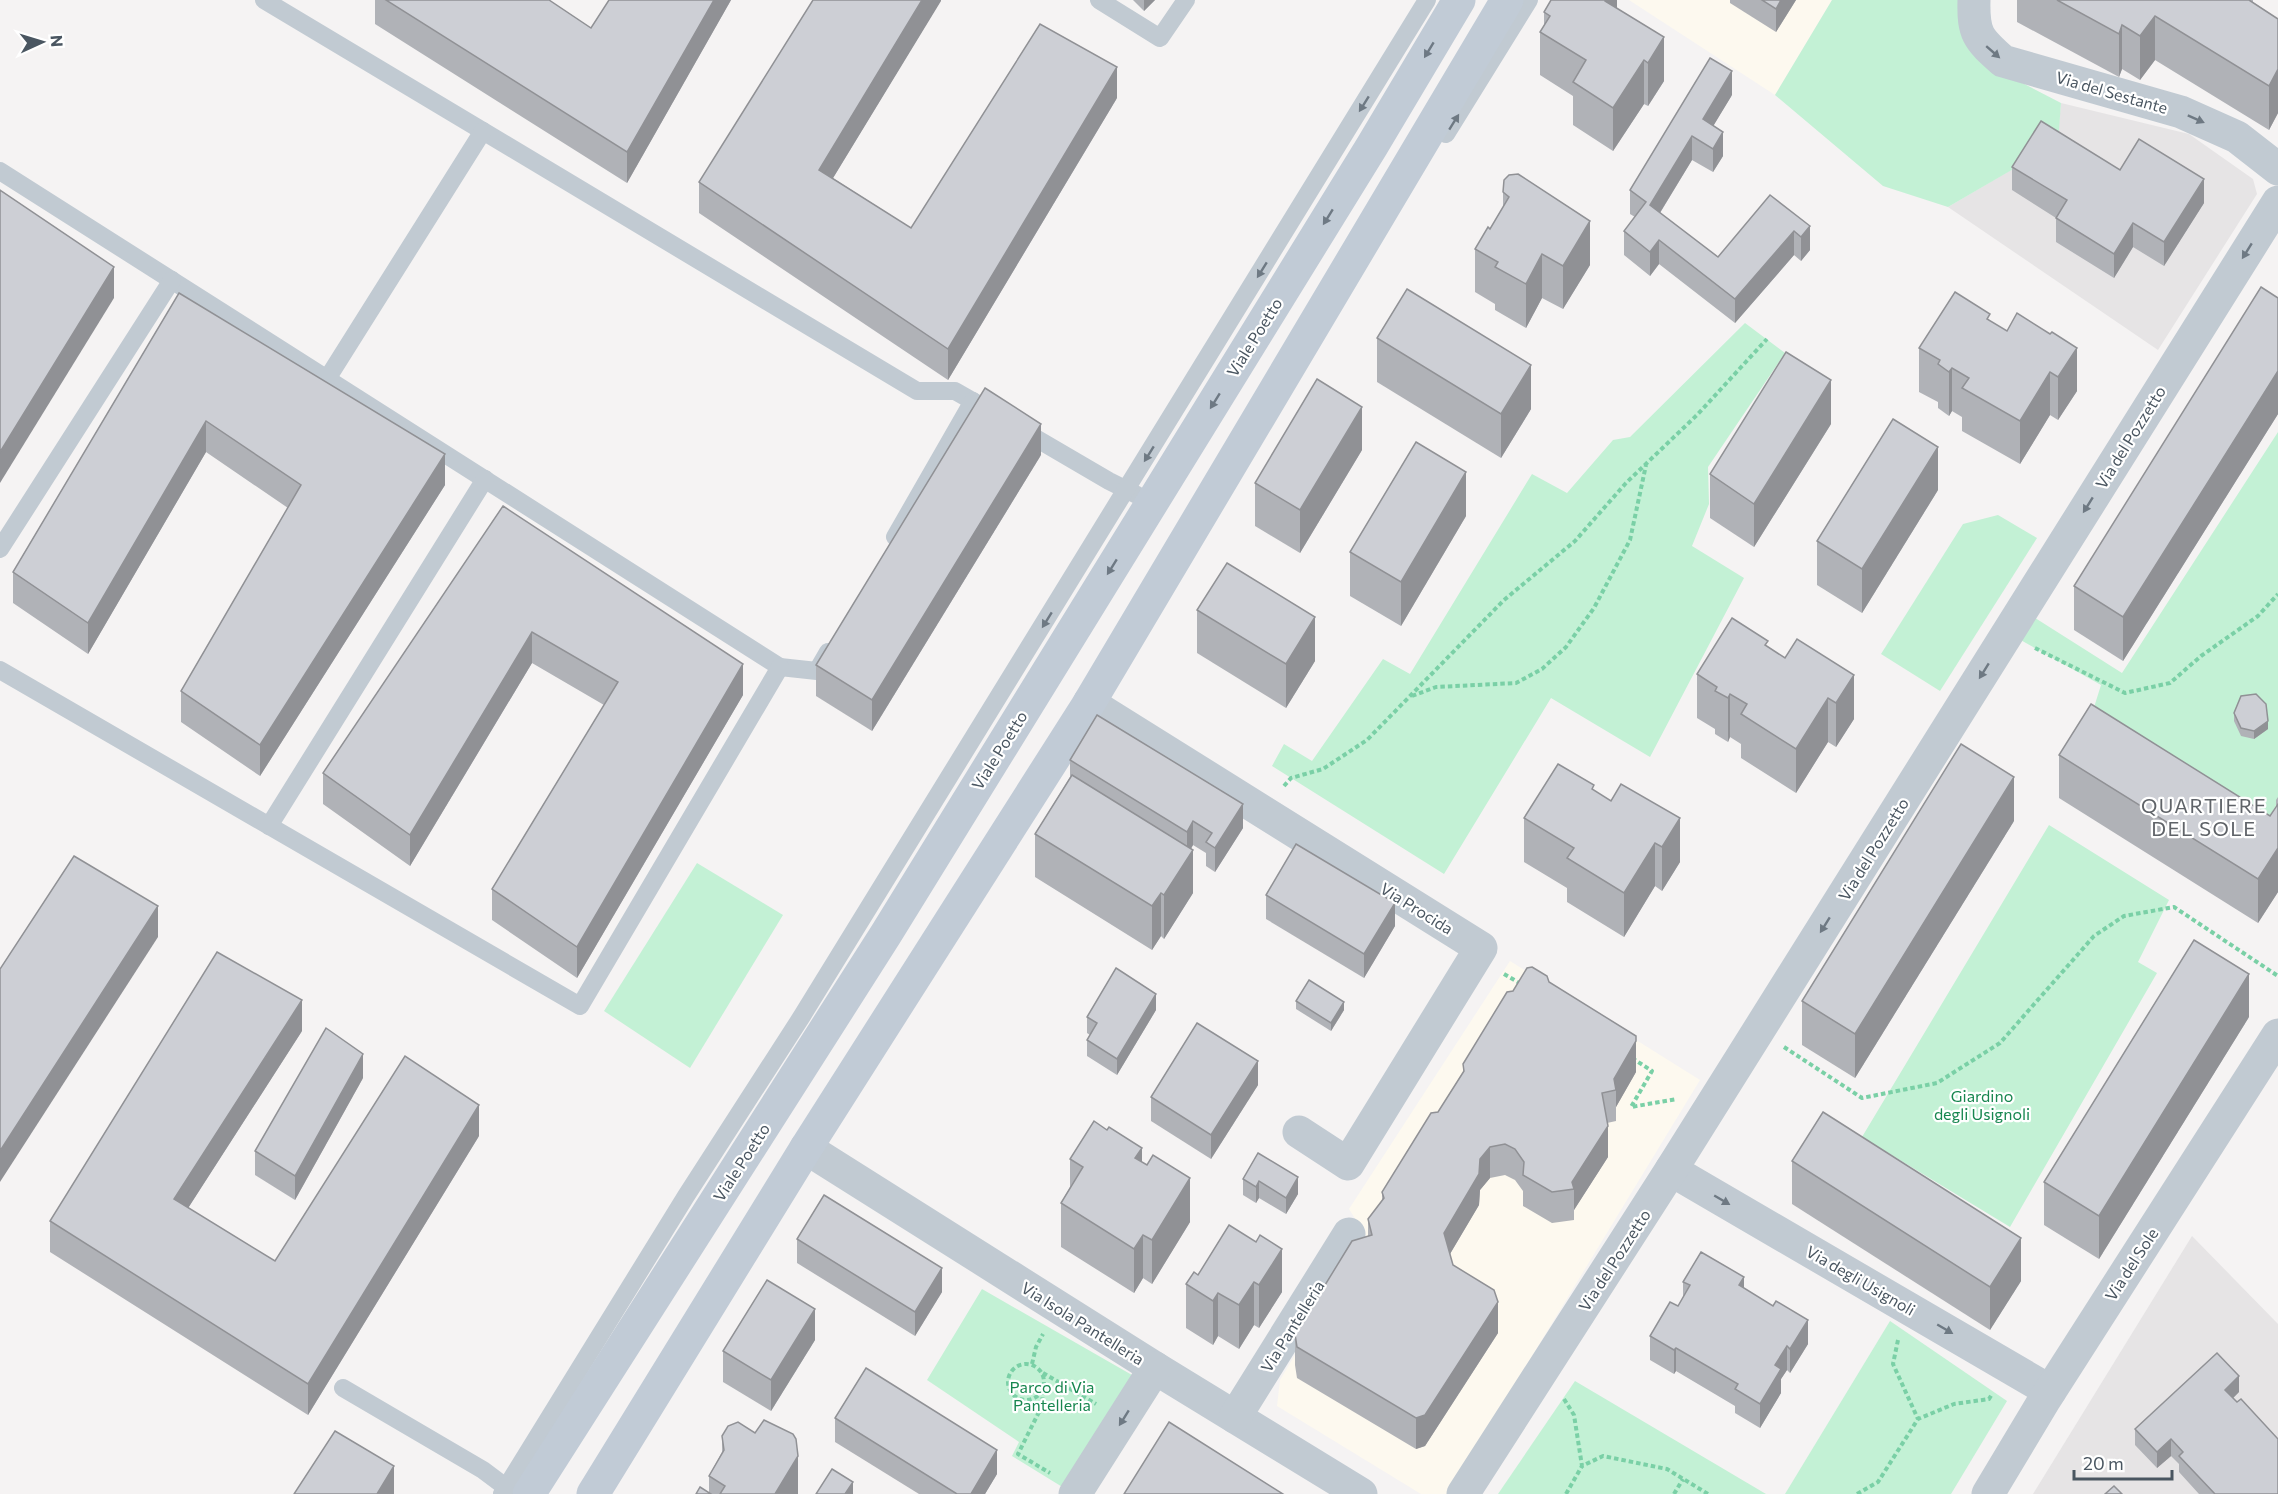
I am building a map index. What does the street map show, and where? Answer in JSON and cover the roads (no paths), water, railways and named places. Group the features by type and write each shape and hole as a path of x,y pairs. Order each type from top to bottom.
{"main road":[{"name":"Viale Poetto","path":"513,1492 886,934 1139,496 1372,146 1459,0"},
{"path":"593,1494 813,1152 1093,706 1507,0"}],"street":[{"name":"Via del Sestante","path":"1974,0 1973,23 1984,45 2003,61 2181,112 2237,137 2278,169"},
{"name":"Via del Pozzetto","path":"1463,1494 1671,1170 2278,202"},
{"name":"Via Procida","path":"1093,706 1481,948 1348,1164 1299,1132"},
{"name":"Via del Sole","path":"1988,1494 2050,1390 2278,1035"},
{"name":"Via Isola Pantelleria","path":"813,1152 1155,1368 1361,1494"},
{"name":"Via degli Usignoli","path":"1671,1170 2050,1390"},
{"name":"Via Pantelleria","path":"1235,1417 1348,1234"},
{"path":"1077,1491 1155,1368"}],"lane":[{"path":"264,0 917,391 955,391 1139,496 1427,0"},
{"path":"1099,0 1160,38 1186,0"},
{"path":"1093,706 1233,492 1383,236 1528,0"},
{"path":"327,379 483,131"},
{"path":"0,171 780,667 817,671 834,641"},
{"path":"0,549 172,280"},
{"path":"886,551 973,401"},
{"path":"269,826 484,479"},
{"path":"0,670 580,1006 780,667"},
{"path":"607,1494 813,1152"},
{"path":"343,1388 483,1470 513,1492"}],"district":[{"name":"QUARTIERE DEL SOLE","path":"2204,816"}],"park label":[{"name":"Giardino degli Usignoli","path":"1982,1104"},
{"name":"Parco di Via Pantelleria","path":"1052,1395"}]}
